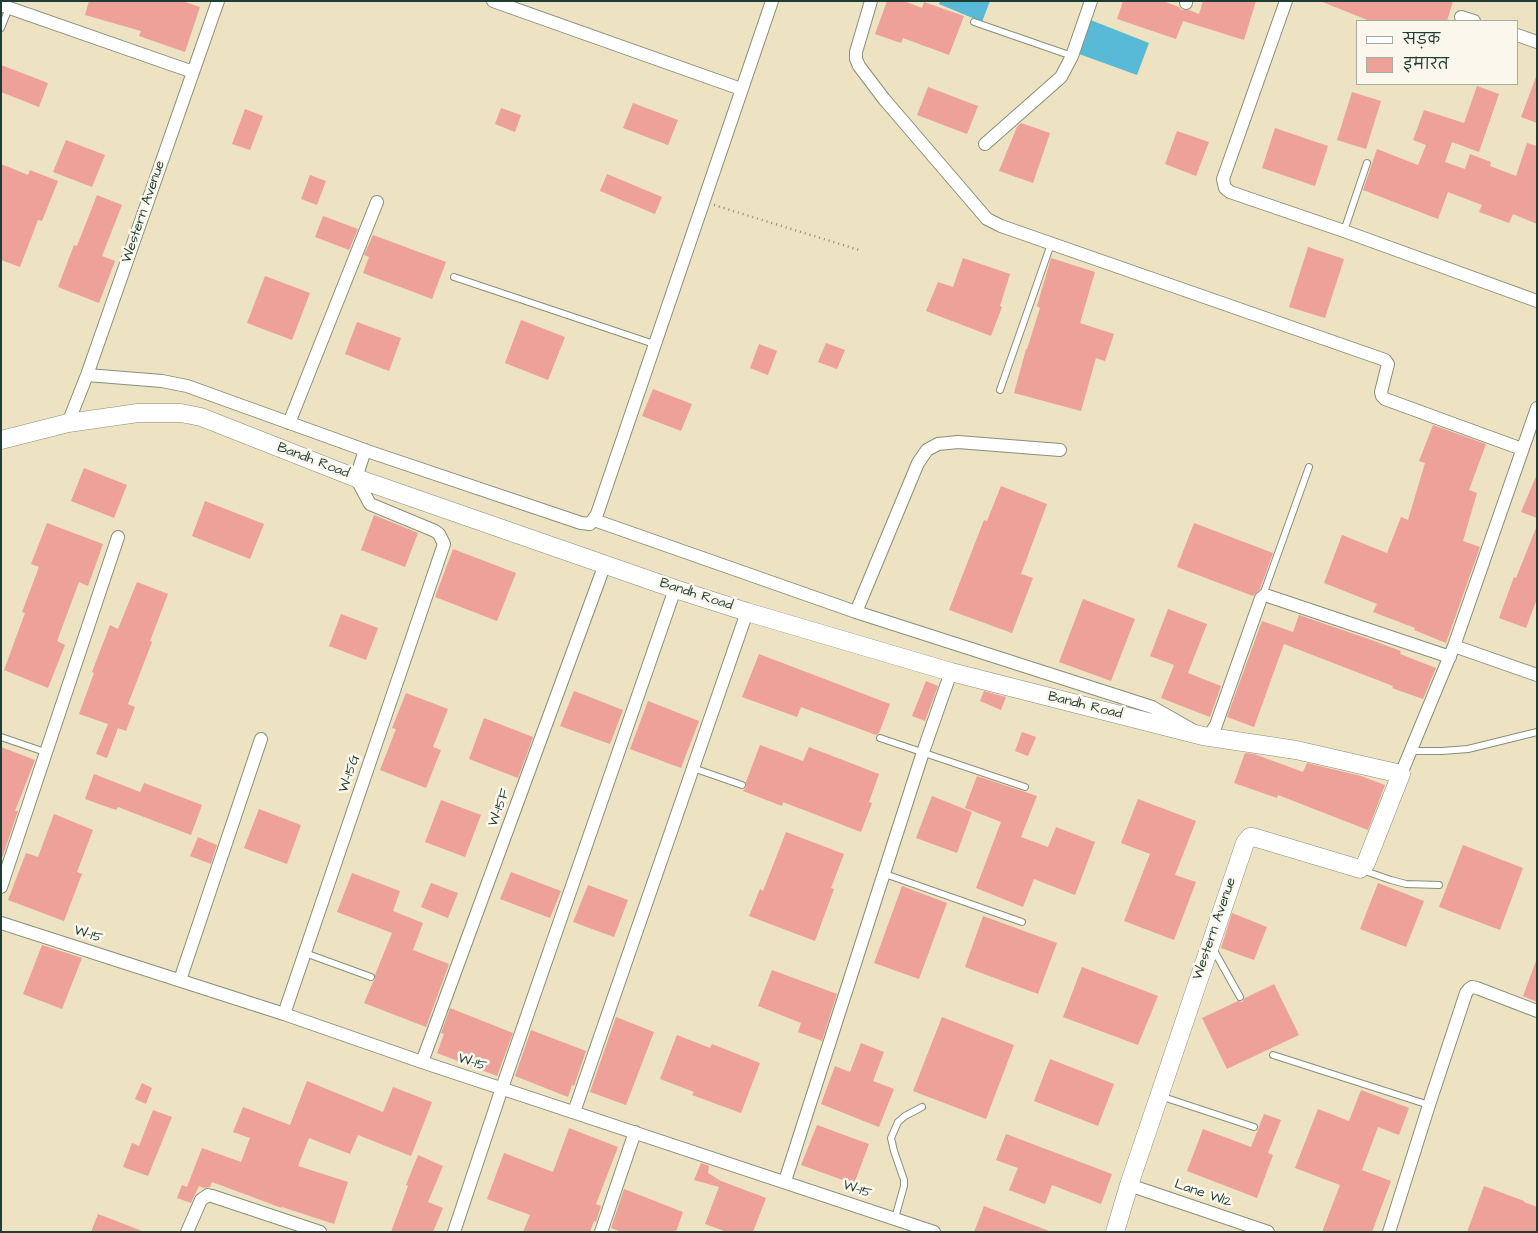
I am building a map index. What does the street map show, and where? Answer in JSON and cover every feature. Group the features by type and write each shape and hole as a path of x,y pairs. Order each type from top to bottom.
{"street":[{"name":"Western Avenue","path":"68,423 218,1"},
{"path":"493,1 524,6 741,89"},
{"path":"87,374 162,381 187,386 365,450 581,523 590,524 594,520 772,1"},
{"path":"871,1 856,52 859,66 884,99 987,219 1051,244 1385,360 1388,364 1381,392 1385,398 1522,449"},
{"path":"985,144 1061,77 1072,56 1091,1"},
{"path":"1286,1 1223,179 1225,188 1230,192 1536,297"},
{"path":"5,7 193,72"},
{"path":"1461,17 1471,20"},
{"path":"1518,35 1537,42"},
{"path":"289,423 377,202"},
{"path":"1360,869 1366,863 1452,652 1537,408"},
{"name":"Bandh Road","path":"1,440 68,423 138,413 181,413 202,417 356,478 675,590 747,612 951,672 1202,736 1296,750 1401,774"},
{"path":"856,612 918,463 927,450 938,444 958,442 1060,450"},
{"path":"356,478 365,450"},
{"name":"W-15G","path":"284,1014 444,544 439,534 435,531 370,504 356,478"},
{"path":"594,520 856,612 1152,707 1202,736 1211,733 1216,725 1263,596 1537,675"},
{"path":"1,887 118,537"},
{"name":"W-15F","path":"422,1062 605,564"},
{"path":"454,1232 675,590"},
{"path":"574,1112 747,612"},
{"path":"785,1181 951,672"},
{"path":"180,980 261,739"},
{"name":"Western Avenue","path":"1115,1232 1129,1185 1244,843 1250,837 1253,837 1360,869"},
{"name":"W-15","path":"1,923 284,1014 926,1230"},
{"path":"1390,1232 1429,1105 1469,989 1472,987 1477,988 1537,1011"},
{"path":"601,1232 635,1132"},
{"name":"Lane W12","path":"1129,1185 1268,1232"},
{"path":"187,1232 201,1200 208,1195 320,1232"}],"lane":[{"path":"1,28 5,7"},
{"path":"974,22 1072,56"},
{"path":"1344,231 1366,163"},
{"path":"1000,390 1051,244"},
{"path":"454,277 654,344"},
{"path":"1263,596 1309,466"},
{"path":"1412,751 1468,749 1537,732"},
{"path":"1,737 45,752"},
{"path":"880,738 1025,787"},
{"path":"693,768 742,785"},
{"path":"1360,869 1406,884 1438,886"},
{"path":"885,874 1022,922"},
{"path":"1211,944 1240,997"},
{"path":"305,953 371,977"},
{"path":"1273,1055 1429,1105"},
{"path":"1159,1096 1254,1127"},
{"path":"895,1218 904,1180 894,1151 892,1138 898,1122 922,1107"}],"path":[{"path":"703,202 859,250"}],"water":[{"path":"940,1 990,1 982,22 939,4"},
{"path":"1088,19 1149,43 1137,75 1079,54"}],"building":[{"path":"89,1 182,1 200,7 185,52 139,36 141,31 85,15"},
{"path":"887,1 904,1 922,8 924,2 964,16 949,55 903,38 901,43 875,34"},
{"path":"1123,1 1163,1 1182,10 1189,10 1199,14 1203,1 1256,1 1244,40 1183,21 1176,39 1117,19"},
{"path":"1320,1 1453,1 1447,20 1368,20"},
{"path":"1,65 48,83 39,107 1,92"},
{"path":"1537,78 1537,123 1521,117"},
{"path":"1477,86 1499,94 1479,152 1452,142 1445,162 1465,169 1470,154 1491,162 1490,166 1516,176 1527,143 1537,146 1537,224 1513,214 1509,223 1479,212 1482,205 1448,192 1438,219 1363,190 1377,149 1418,165 1426,145 1413,140 1424,110 1464,123"},
{"path":"928,87 978,106 967,134 917,115"},
{"path":"1352,92 1381,101 1366,149 1337,140"},
{"path":"633,103 678,120 668,145 623,128"},
{"path":"501,108 521,115 515,132 495,124"},
{"path":"245,109 263,116 250,150 232,144"},
{"path":"1021,123 1050,133 1033,183 999,171 1017,127"},
{"path":"1275,128 1328,146 1315,186 1262,168"},
{"path":"1177,131 1209,142 1196,176 1165,164"},
{"path":"66,140 105,155 92,187 53,172"},
{"path":"1,164 28,175 30,170 58,181 42,221 38,220 20,267 1,260"},
{"path":"607,174 662,197 655,214 600,191"},
{"path":"310,175 326,181 317,205 301,199"},
{"path":"97,195 122,205 102,256 115,261 99,303 58,287 74,245 77,246"},
{"path":"323,216 358,229 349,250 315,237"},
{"path":"373,235 446,262 432,299 363,273 369,257 364,255"},
{"path":"1308,247 1344,259 1325,318 1289,307"},
{"path":"963,258 1010,274 1000,306 1002,307 991,336 926,311 938,282 953,287"},
{"path":"1051,258 1095,272 1080,323 1114,334 1105,361 1096,358 1081,411 1014,393 1040,308 1037,306"},
{"path":"265,276 310,293 292,340 247,323"},
{"path":"521,320 565,337 548,380 505,363"},
{"path":"357,322 401,338 389,371 345,354"},
{"path":"826,343 845,350 837,369 818,362"},
{"path":"759,344 777,351 768,375 750,368"},
{"path":"653,389 692,404 681,431 642,416"},
{"path":"1433,425 1486,444 1469,490 1477,493 1463,541 1480,547 1446,643 1414,630 1415,628 1373,612 1377,604 1324,583 1342,535 1387,553 1401,517 1408,520 1425,463 1419,461"},
{"path":"84,468 127,485 114,518 71,501"},
{"path":"1537,474 1537,518 1521,512"},
{"path":"1001,486 1047,504 1021,574 1033,578 1012,633 949,610 984,520 987,521"},
{"path":"205,501 264,524 250,559 192,536"},
{"path":"374,515 418,533 405,567 361,550"},
{"path":"47,523 103,544 88,586 79,582 57,641 65,645 48,688 4,670 25,613 22,612 39,567 31,564"},
{"path":"1194,523 1273,553 1260,589 1253,596 1177,567"},
{"path":"1536,528 1537,599 1526,628 1499,618 1514,577 1516,578"},
{"path":"453,549 516,573 497,621 435,597"},
{"path":"137,582 168,594 128,704 135,707 126,731 118,728 107,758 96,754 108,724 79,714 94,673 92,672 110,625 118,629"},
{"path":"1083,599 1135,619 1111,681 1059,662"},
{"path":"1168,609 1207,624 1188,673 1221,686 1210,717 1161,698 1174,665 1150,656"},
{"path":"341,614 378,628 366,660 329,646"},
{"path":"1299,615 1401,651 1400,654 1436,668 1423,699 1284,644 1254,727 1227,717 1262,621 1293,632"},
{"path":"759,654 890,704 879,733 876,735 801,707 797,717 742,697"},
{"path":"926,681 938,686 925,721 912,716"},
{"path":"574,691 623,710 610,744 560,726"},
{"path":"984,691 1006,697 1001,710 980,701"},
{"path":"406,693 448,709 433,747 441,750 426,788 380,770 396,729 392,728"},
{"path":"648,701 699,721 681,768 630,749"},
{"path":"484,718 533,737 518,778 469,759"},
{"path":"1022,732 1036,737 1028,756 1015,751"},
{"path":"760,745 803,761 809,747 879,774 869,802 872,803 861,832 783,802 782,806 743,791"},
{"path":"1,747 35,760 15,811 18,811 1,861"},
{"path":"1245,753 1254,754 1303,772 1307,763 1361,776 1385,785 1368,830 1278,795 1277,798 1234,783"},
{"path":"94,774 140,792 144,783 202,805 191,835 118,807 116,810 85,799"},
{"path":"977,776 1037,796 1021,837 1048,847 1056,827 1095,842 1075,895 1034,879 1023,907 976,888 1001,822 965,808"},
{"path":"932,796 972,812 957,853 916,838"},
{"path":"1138,799 1196,821 1175,875 1196,882 1174,940 1124,921 1150,854 1121,843"},
{"path":"441,800 481,815 465,857 425,842"},
{"path":"259,809 301,825 287,864 244,848"},
{"path":"54,814 93,830 77,872 82,874 64,921 8,900 26,853 38,857"},
{"path":"786,832 844,854 831,888 834,889 815,941 749,916 760,889 763,891"},
{"path":"198,837 217,845 211,864 190,856"},
{"path":"1463,845 1523,868 1500,930 1439,907"},
{"path":"511,872 561,891 550,918 500,899"},
{"path":"352,873 400,891 393,911 423,923 413,950 449,964 426,1027 364,1003 392,933 337,912"},
{"path":"431,883 458,893 448,918 421,907"},
{"path":"1378,883 1424,901 1406,947 1360,929"},
{"path":"588,885 628,900 614,937 573,922"},
{"path":"902,886 947,903 919,979 874,963"},
{"path":"1232,913 1267,927 1254,960 1221,948"},
{"path":"983,916 1057,943 1038,994 965,967"},
{"path":"42,945 82,958 62,1009 23,994"},
{"path":"1537,962 1537,1002 1523,996"},
{"path":"1082,967 1158,996 1138,1045 1063,1017"},
{"path":"772,970 837,994 822,1041 798,1032 801,1023 758,1006"},
{"path":"1274,984 1299,1035 1227,1069 1202,1018 1238,1001 1242,1002 1245,998"},
{"path":"450,1008 513,1033 497,1076 437,1053 444,1034 441,1033"},
{"path":"616,1017 654,1032 626,1105 590,1092"},
{"path":"942,1017 1014,1045 986,1119 913,1091"},
{"path":"531,1030 586,1051 574,1086 572,1085 568,1097 515,1076"},
{"path":"677,1035 710,1048 712,1044 760,1063 741,1113 692,1095 694,1092 660,1079"},
{"path":"861,1043 884,1052 873,1081 894,1089 879,1127 821,1104 835,1066 850,1072"},
{"path":"1050,1059 1114,1084 1098,1126 1034,1101"},
{"path":"307,1081 383,1112 393,1087 432,1102 411,1156 358,1135 350,1154 309,1138 298,1166 348,1182 334,1224 282,1208 212,1182 210,1187 204,1188 199,1186 191,1203 177,1198 182,1185 187,1187 202,1148 241,1162 250,1138 233,1132 243,1107 290,1125"},
{"path":"142,1083 152,1088 146,1104 135,1099"},
{"path":"1361,1090 1409,1108 1399,1135 1378,1127 1362,1170 1391,1181 1372,1232 1322,1232 1340,1185 1295,1168 1318,1109 1349,1121"},
{"path":"153,1110 172,1117 148,1176 123,1167 132,1143 139,1146"},
{"path":"1264,1114 1281,1120 1268,1153 1273,1155 1257,1198 1187,1171 1203,1129 1251,1147"},
{"path":"817,1125 869,1144 854,1184 801,1165"},
{"path":"569,1128 618,1147 596,1204 601,1206 596,1222 594,1221 590,1232 523,1232 530,1215 487,1199 504,1153 553,1172"},
{"path":"1006,1134 1112,1174 1101,1204 1052,1185 1045,1204 1009,1190 1018,1168 996,1160"},
{"path":"418,1155 443,1166 428,1202 443,1208 433,1232 391,1232 408,1186 406,1185"},
{"path":"701,1163 709,1166 708,1173 721,1181 766,1198 753,1232 727,1232 705,1224 719,1187 694,1180"},
{"path":"1484,1186 1537,1207 1537,1232 1467,1232"},
{"path":"624,1189 683,1212 676,1232 621,1232 611,1228"},
{"path":"984,1206 1049,1231 1049,1232 974,1232"},
{"path":"98,1214 142,1231 91,1232"}]}
